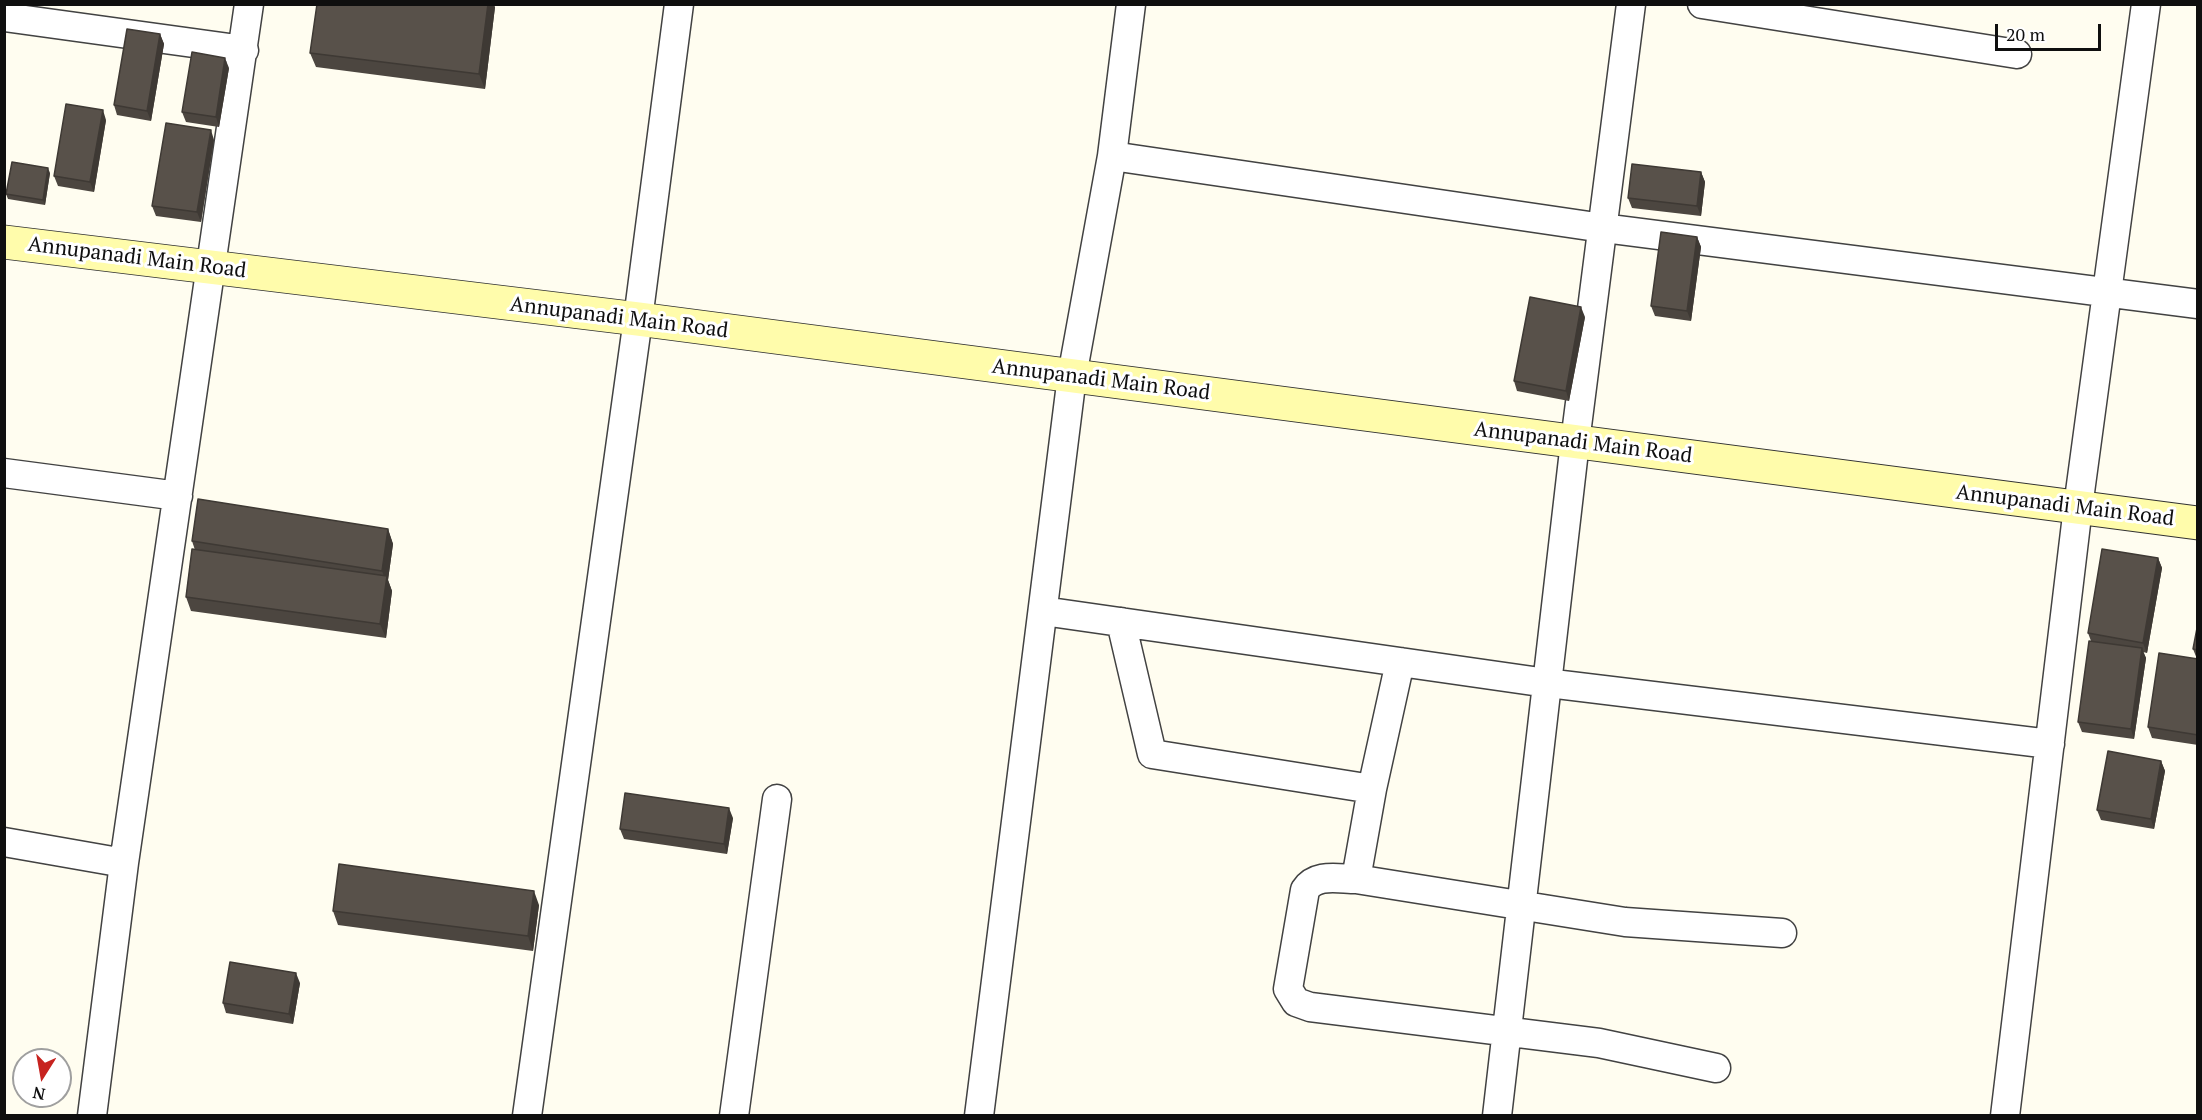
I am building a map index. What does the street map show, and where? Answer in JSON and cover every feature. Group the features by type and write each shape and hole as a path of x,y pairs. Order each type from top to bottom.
{"street":[{"path":"92,1116 124,863 213,268 249,4"},
{"path":"527,1116 638,319 679,4"},
{"path":"979,1116 1072,376 1112,156 1131,4"},
{"path":"1497,1116 1575,442 1631,4"},
{"path":"1702,4 2017,54"},
{"path":"2005,1116 2078,507 2146,4"},
{"path":"4,17 244,50"},
{"path":"1112,156 1603,228 2198,304"},
{"name":"Annupanadi Main Road","path":"4,242 638,319 2198,523"},
{"path":"4,473 178,496"},
{"path":"1043,611 1547,683 2050,744"},
{"path":"1121,622 1152,754 1372,789"},
{"path":"1356,879 1372,789 1400,662"},
{"path":"734,1116 777,799"},
{"path":"4,842 124,863"},
{"path":"1716,1068 1599,1043 1310,1007 1296,1002 1288,989 1305,890 1311,881 1356,879 1625,922 1782,933"}],"building":[{"path":"317,4 488,4 479,74 310,53"},
{"path":"127,29 160,34 147,111 114,105"},
{"path":"192,52 225,58 216,117 182,112"},
{"path":"66,104 103,110 90,182 54,176"},
{"path":"166,123 211,130 197,212 152,206"},
{"path":"12,162 48,168 43,200 6,194"},
{"path":"1632,164 1701,172 1697,206 1628,198"},
{"path":"1661,232 1697,237 1687,311 1651,306"},
{"path":"1530,297 1581,307 1566,391 1514,381"},
{"path":"198,499 388,529 382,571 192,541"},
{"path":"192,549 387,576 380,624 186,597"},
{"path":"2102,549 2158,558 2143,643 2088,633"},
{"path":"2198,623 2198,650 2193,649"},
{"path":"2089,641 2142,648 2131,729 2078,722"},
{"path":"2159,653 2198,659 2198,735 2148,727"},
{"path":"2108,751 2161,761 2151,819 2097,810"},
{"path":"625,793 729,808 724,844 620,829"},
{"path":"339,864 534,891 528,936 333,911"},
{"path":"230,962 296,973 289,1014 223,1003"}]}
